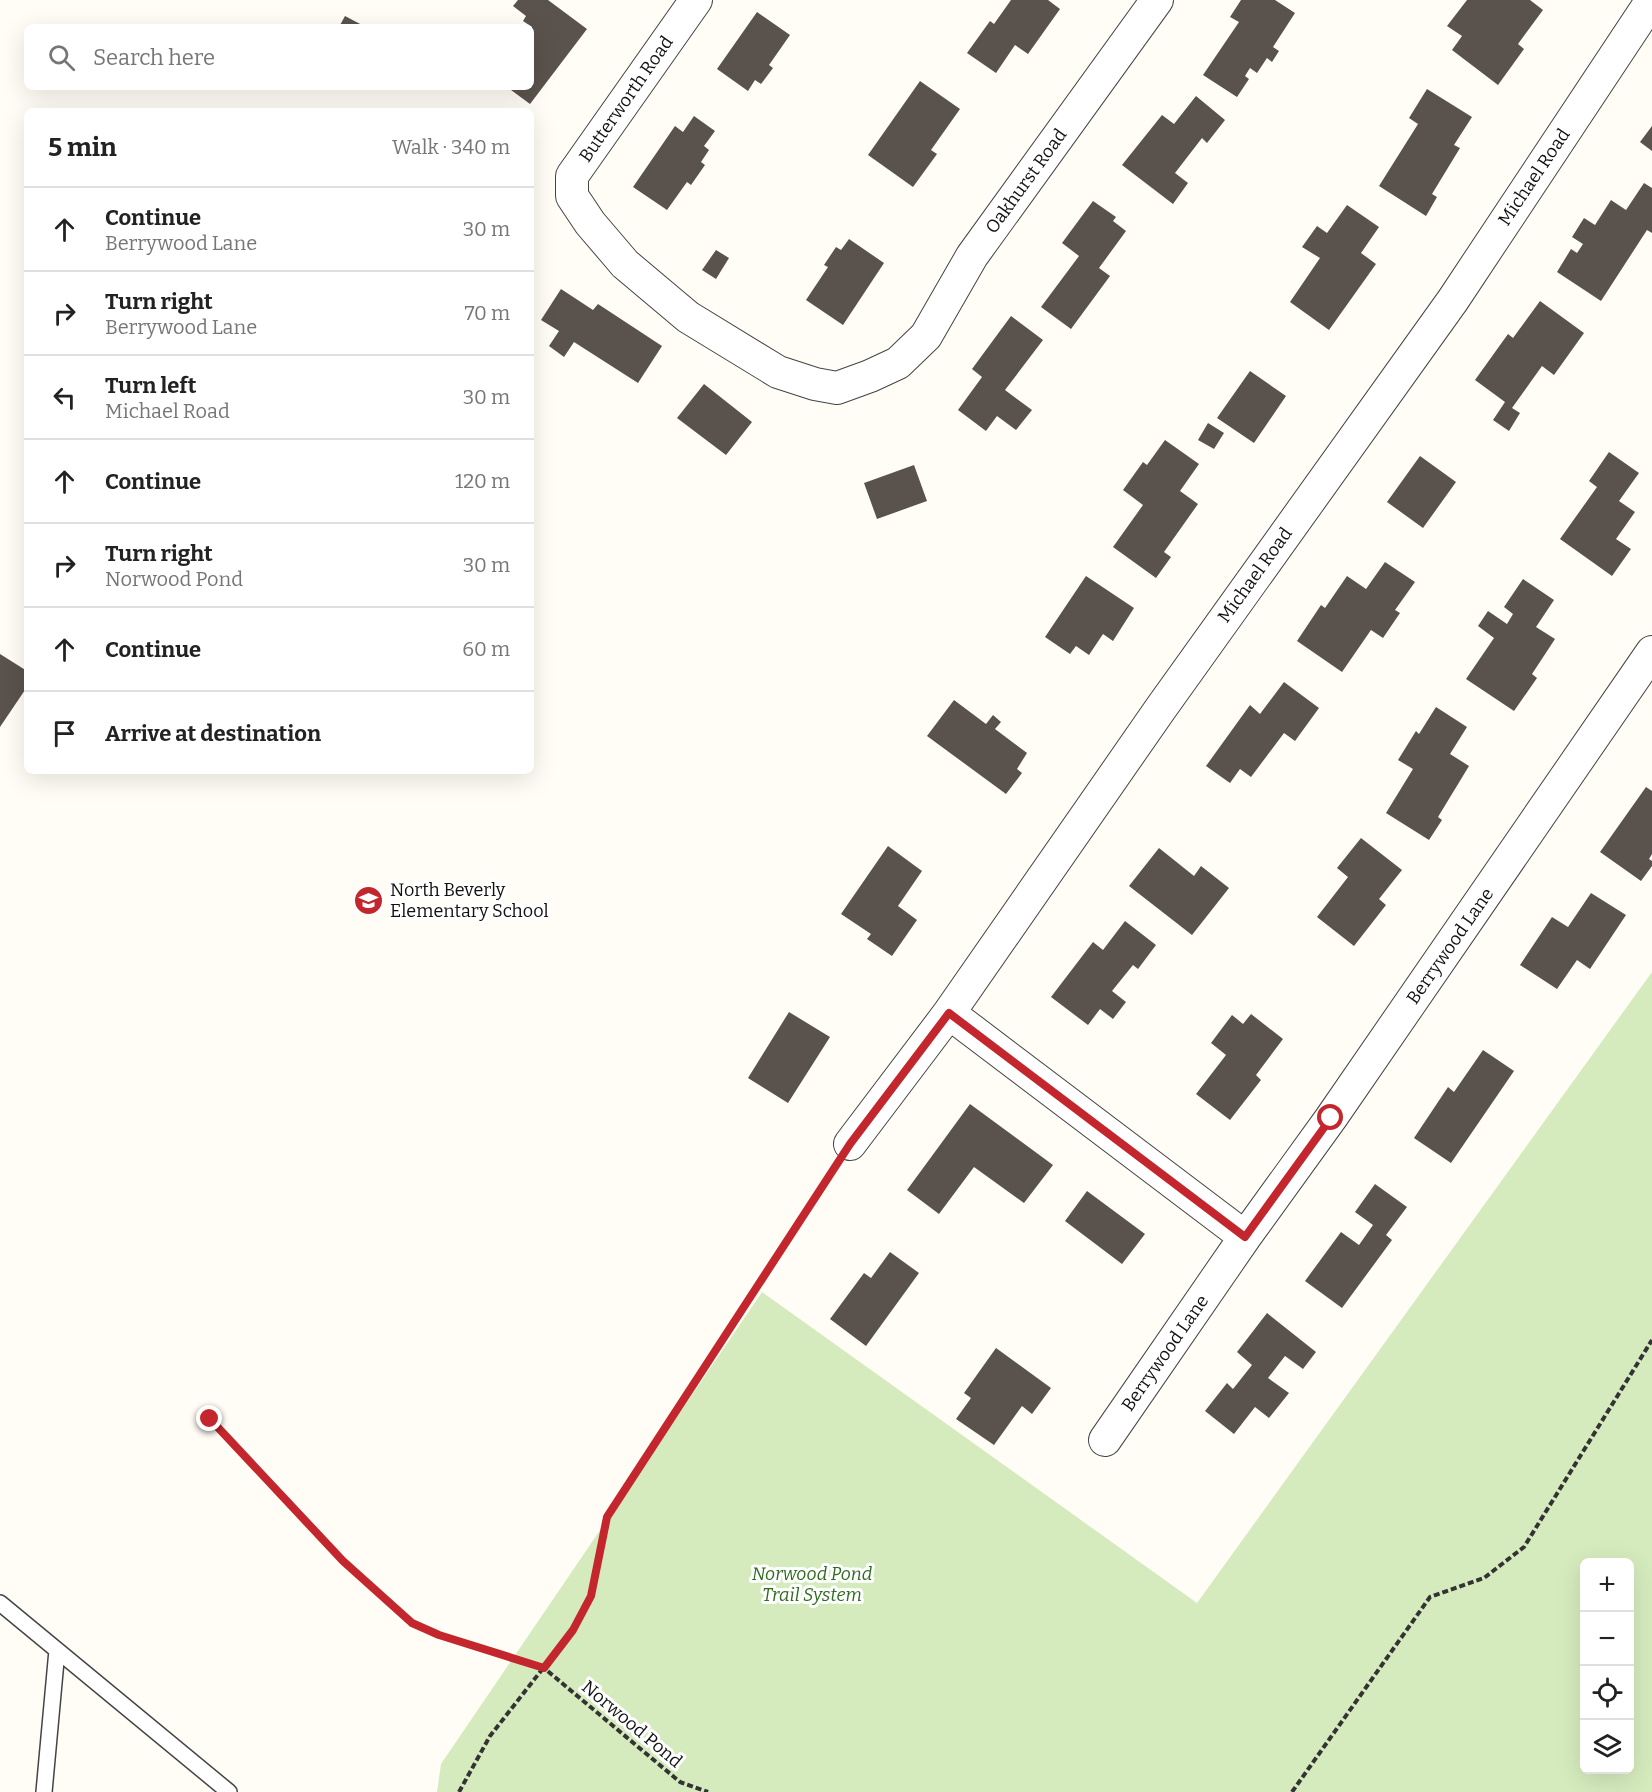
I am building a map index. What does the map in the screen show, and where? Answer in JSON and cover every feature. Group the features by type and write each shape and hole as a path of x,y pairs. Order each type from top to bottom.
{"street":[{"name":"Butterworth Road","path":"696,0 572,176 572,196 590,223 625,264 688,317 778,372 815,384 837,388 898,363"},
{"name":"Oakhurst Road","path":"898,363 926,336 972,256 1158,0"},
{"name":"Michael Road","path":"850,1144 949,1013 1161,708 1453,300 1652,0"},
{"name":"Berrywood Lane","path":"1105,1440 1245,1237 1345,1099 1652,652"},
{"path":"949,1013 1245,1237"}],"lane":[{"path":"0,1603 229,1792"},
{"path":"44,1792 57,1650"}],"path":[{"path":"459,1792 490,1736 573,1630 591,1596 607,1517 850,1144"},
{"path":"1292,1792 1431,1597 1484,1578 1524,1547 1652,1340"},
{"name":"Norwood Pond","path":"210,1419 343,1561 412,1623 439,1635 544,1668 680,1782 708,1792"}],"green space":[{"name":"Norwood Pond Trail System","path":"1652,972 1652,1792 437,1792 441,1764 762,1292 1197,1603"}],"building":[{"path":"518,0 548,0 587,29 530,104 511,90 534,90 534,24 523,21 526,16 513,6"},
{"path":"1011,0 1048,0 1060,9 1028,54 1015,45 996,73 967,53 990,21 994,24"},
{"path":"1241,0 1275,0 1295,13 1273,47 1279,51 1272,62 1267,58 1257,73 1250,68 1245,76 1249,79 1237,97 1203,75 1239,22 1230,17"},
{"path":"1467,0 1530,0 1543,10 1518,44 1524,49 1498,85 1452,50 1462,36 1447,26"},
{"path":"757,12 790,35 769,65 773,68 761,84 755,80 748,91 717,69"},
{"path":"345,16 360,24 341,24"},
{"path":"920,81 960,109 931,150 937,154 913,187 868,155"},
{"path":"1427,89 1472,117 1454,145 1460,148 1432,194 1437,197 1426,216 1379,186 1418,124 1409,118"},
{"path":"1196,96 1225,120 1207,143 1202,138 1175,173 1188,183 1173,204 1122,165 1162,115 1174,124"},
{"path":"694,116 715,131 704,146 709,150 701,162 705,165 691,185 687,182 667,210 633,187 675,126 683,132"},
{"path":"1652,126 1652,151 1640,142"},
{"path":"1644,183 1652,188 1652,233 1647,230 1601,301 1557,272 1571,249 1577,253 1583,244 1572,237 1584,218 1595,225 1611,200 1626,210"},
{"path":"1093,201 1116,217 1113,221 1126,231 1099,268 1110,276 1071,329 1041,307 1079,256 1062,243"},
{"path":"1347,205 1379,227 1361,253 1376,264 1329,330 1290,302 1320,258 1302,247 1317,226 1327,233"},
{"path":"849,239 884,263 843,325 806,300 828,267 824,265 836,247 841,250"},
{"path":"716,250 729,258 716,279 702,270"},
{"path":"561,289 593,310 598,304 662,346 638,383 574,342 564,357 549,346 559,331 541,320"},
{"path":"1540,301 1584,333 1554,375 1542,366 1512,408 1520,413 1509,431 1493,420 1505,402 1475,380 1508,334 1513,338"},
{"path":"1011,316 1043,340 1005,390 1032,410 1016,430 997,416 986,431 958,410 982,377 972,369"},
{"path":"1250,371 1286,396 1254,443 1217,418"},
{"path":"704,384 752,422 726,455 677,418"},
{"path":"1208,423 1224,433 1214,449 1198,440"},
{"path":"1165,440 1199,464 1180,491 1198,504 1164,552 1171,557 1156,578 1113,547 1143,505 1123,490 1143,462 1147,465"},
{"path":"1609,452 1639,473 1619,501 1635,512 1616,539 1631,549 1612,576 1560,539 1597,487 1589,481"},
{"path":"1420,456 1456,482 1423,528 1387,502"},
{"path":"914,465 927,501 877,519 864,483"},
{"path":"1385,562 1415,582 1395,610 1400,613 1383,638 1371,630 1342,672 1297,641 1321,605 1325,608 1347,576 1366,589"},
{"path":"1086,576 1134,608 1113,641 1103,634 1089,655 1076,646 1070,654 1045,637"},
{"path":"1523,579 1554,600 1536,627 1555,639 1532,674 1537,678 1514,711 1466,679 1494,638 1478,626 1488,611 1507,624 1513,614 1504,607"},
{"path":"0,654 24,669 24,691 0,727"},
{"path":"1284,682 1319,708 1295,741 1284,733 1251,777 1240,769 1230,783 1206,766 1250,705 1260,714"},
{"path":"954,700 986,724 993,715 1001,722 995,729 1027,753 1017,769 1022,773 1006,794 927,736"},
{"path":"1436,707 1467,727 1450,754 1469,766 1438,817 1442,820 1429,840 1386,813 1413,769 1398,760 1416,731 1419,734"},
{"path":"1646,787 1652,791 1652,854 1649,859 1652,861 1652,866 1641,881 1600,852"},
{"path":"1361,838 1402,870 1379,899 1386,905 1354,946 1317,917 1348,877 1337,868"},
{"path":"888,846 922,871 898,906 917,920 892,956 867,939 871,934 841,914"},
{"path":"1159,848 1194,876 1201,866 1229,888 1192,935 1129,886"},
{"path":"1591,893 1626,915 1590,969 1577,960 1557,989 1520,965 1552,917 1568,927"},
{"path":"1125,921 1156,945 1138,969 1133,965 1112,991 1126,1002 1113,1019 1100,1009 1088,1025 1051,997 1093,942 1103,950"},
{"path":"789,1012 830,1037 788,1103 748,1078"},
{"path":"1251,1014 1283,1039 1256,1075 1261,1080 1230,1120 1196,1094 1226,1055 1211,1043 1232,1015 1243,1024"},
{"path":"1483,1050 1514,1071 1451,1163 1414,1138 1448,1087 1454,1092"},
{"path":"970,1104 1053,1165 1024,1203 974,1167 939,1214 907,1190"},
{"path":"1375,1184 1407,1207 1386,1235 1392,1240 1342,1308 1305,1281 1341,1232 1359,1245 1373,1225 1355,1212"},
{"path":"1087,1191 1145,1234 1122,1264 1065,1221"},
{"path":"890,1252 919,1273 866,1346 830,1319 864,1273 871,1278"},
{"path":"1267,1313 1316,1352 1303,1369 1285,1356 1268,1378 1289,1393 1269,1418 1255,1407 1234,1434 1205,1411 1227,1383 1233,1389 1252,1365 1237,1352"},
{"path":"996,1348 1051,1388 1032,1414 1022,1406 994,1445 956,1419 971,1398 964,1393"}],"place":[{"name":"North Beverly Elementary School","path":"369,900"}],"route":[{"path":"210,1419 343,1561 412,1623 439,1635 544,1668 573,1630 591,1596 607,1517 850,1144 949,1013 1245,1237 1331,1118"}]}
